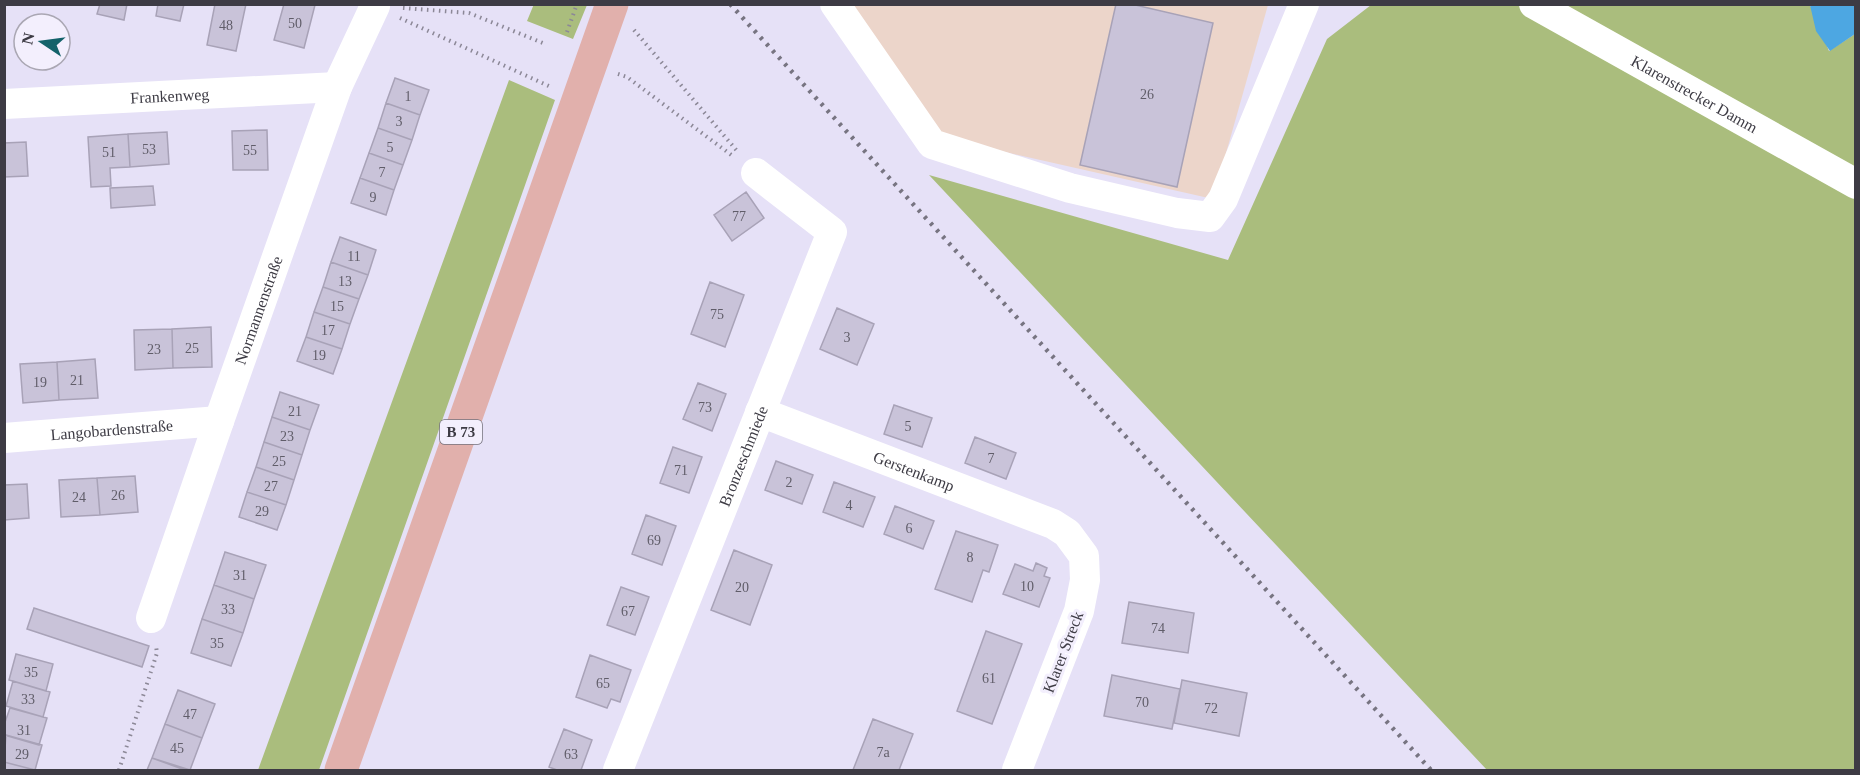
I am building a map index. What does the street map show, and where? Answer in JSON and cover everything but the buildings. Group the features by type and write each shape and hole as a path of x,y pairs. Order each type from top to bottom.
{"main road":[{"name":"B 73","path":"341,771 566,91 615,16"}],"street":[{"path":"835,4 932,144 1070,188 1177,213 1210,217 1223,199 1304,4"},
{"name":"Klarenstrecker Damm","path":"1534,4 1856,184"},
{"name":"Normannenstraße","path":"151,618 337,87 374,5"},
{"name":"Frankenweg","path":"4,104 337,87"},
{"name":"Bronzeschmiede","path":"618,771 832,232 756,173"},
{"name":"Gerstenkamp","path":"760,412 1053,524 1067,533"},
{"name":"Langobardenstraße","path":"4,438 219,421"},
{"name":"Klarer Streck","path":"1017,771 1079,611 1085,580 1083,556 1067,533"}],"path":[{"path":"569,27 577,4"},
{"path":"374,5 469,13 543,43"},
{"path":"374,5 566,91"},
{"path":"615,16 756,173"},
{"path":"617,73 627,77 756,173"},
{"path":"119,771 157,653 151,618"}],"shaded area":[{"path":"845,5 1268,5 1213,199 939,137"}],"green space":[{"path":"534,4 587,5 573,39 527,21"},
{"path":"1371,5 1810,5 1829,51 1855,34 1855,770 1487,770 929,175 1228,260 1327,39"},
{"path":"509,80 555,100 319,770 258,770"}],"water":[{"path":"1810,5 1855,5 1855,34 1830,51 1816,31"}],"railway":[{"path":"730,4 1431,770"}]}
